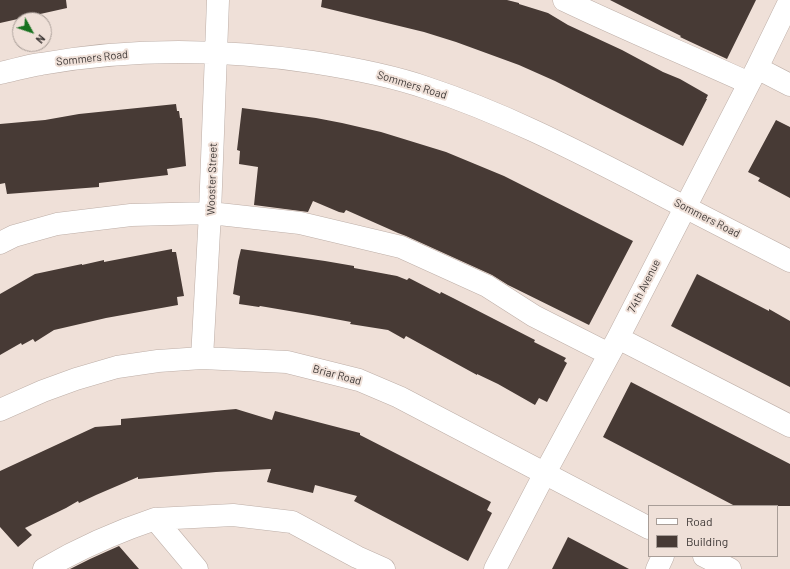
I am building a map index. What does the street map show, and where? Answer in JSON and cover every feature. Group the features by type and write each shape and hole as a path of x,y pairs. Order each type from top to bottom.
{"street":[{"name":"Wooster Street","path":"202,358 210,213 218,0"},
{"path":"564,0 616,25 680,52 753,76 790,85"},
{"name":"74th Avenue","path":"495,569 545,472 614,346 753,76 790,0"},
{"name":"Sommers Road","path":"0,73 41,64 105,56 170,53 217,53 272,57 336,66 376,74 427,87 511,120 590,158 790,261"},
{"path":"0,243 14,236 57,224 131,215 210,213 300,223 401,247 487,286 534,316 614,346 790,426"},
{"name":"Briar Road","path":"0,410 76,378 117,367 158,361 202,358 287,362 359,380 399,397 545,472 648,527"},
{"path":"44,569 84,547 121,530 155,518 233,515 292,522 357,557 384,569"},
{"path":"155,518 198,569"},
{"path":"657,569 663,557"},
{"path":"706,557 730,569"}],"building":[{"path":"0,0 66,0 67,8 49,12 12,12 12,20 0,23"},
{"path":"322,0 507,0 519,3 548,13 568,25 680,79 708,95 707,99 683,146 555,81 519,65 424,32 321,7"},
{"path":"610,0 756,0 727,59 680,37 681,36"},
{"path":"176,104 180,118 182,118 186,166 167,169 168,175 99,183 99,187 7,194 5,183 0,184 0,124"},
{"path":"242,108 342,123 381,132 446,152 504,176 633,241 589,325 508,285 492,275 346,210 344,213 339,212 313,201 308,212 254,205 258,167 239,164 240,151 237,150"},
{"path":"776,120 790,127 790,198 758,181 760,178 748,172"},
{"path":"172,249 172,252 176,252 184,296 177,297 178,305 106,318 54,330 35,342 33,339 22,345 21,343 0,355 0,294 35,274 82,264 104,260 104,262"},
{"path":"241,249 354,266 354,268 397,276 407,280 409,278 440,294 441,292 535,340 534,342 566,358 564,361 567,363 547,402 539,398 535,405 406,336 404,339 388,330 350,324 351,322 260,306 239,304 240,296 233,294"},
{"path":"697,274 769,311 769,309 790,321 790,387 671,326"},
{"path":"631,382 790,464 790,506 733,505 603,437"},
{"path":"236,409 272,420 275,411 360,433 360,435 491,502 487,510 492,513 468,561 354,501 357,496 315,485 313,493 267,482 271,469 138,479 138,477 79,503 78,501 25,528 32,535 18,547 0,527 0,471 95,427 121,425 121,419"},
{"path":"568,537 629,569 552,569"},
{"path":"119,546 139,569 70,569 90,559"}]}
